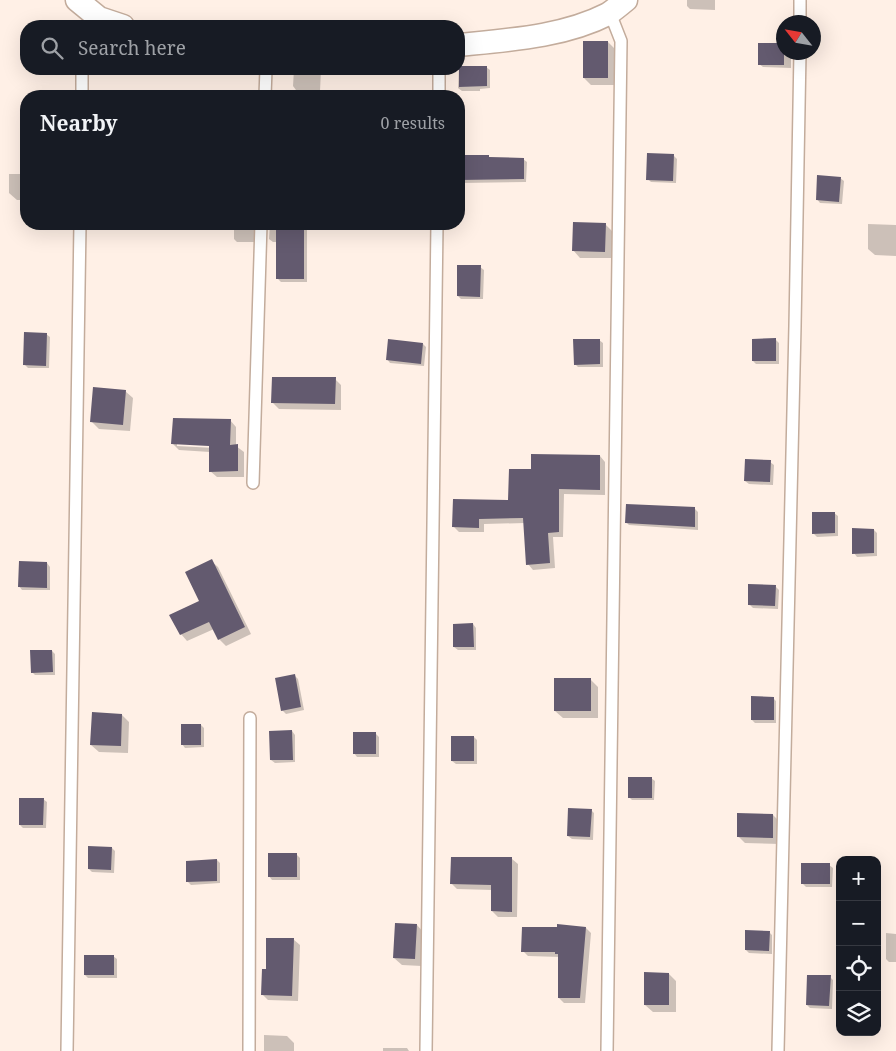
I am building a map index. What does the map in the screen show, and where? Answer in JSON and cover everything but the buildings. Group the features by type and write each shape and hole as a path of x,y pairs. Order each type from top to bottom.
{"street":[{"path":"77,0 94,20"},
{"path":"465,44 530,37 587,23 618,6"}],"lane":[{"path":"800,0 800,15"},
{"path":"607,1051 621,41 618,6"},
{"path":"778,1051 800,60"},
{"path":"82,75 82,90"},
{"path":"265,90 266,75"},
{"path":"439,75 439,90"},
{"path":"67,1051 80,230"},
{"path":"253,483 261,230"},
{"path":"426,1051 437,230"},
{"path":"249,1051 250,718"}]}
